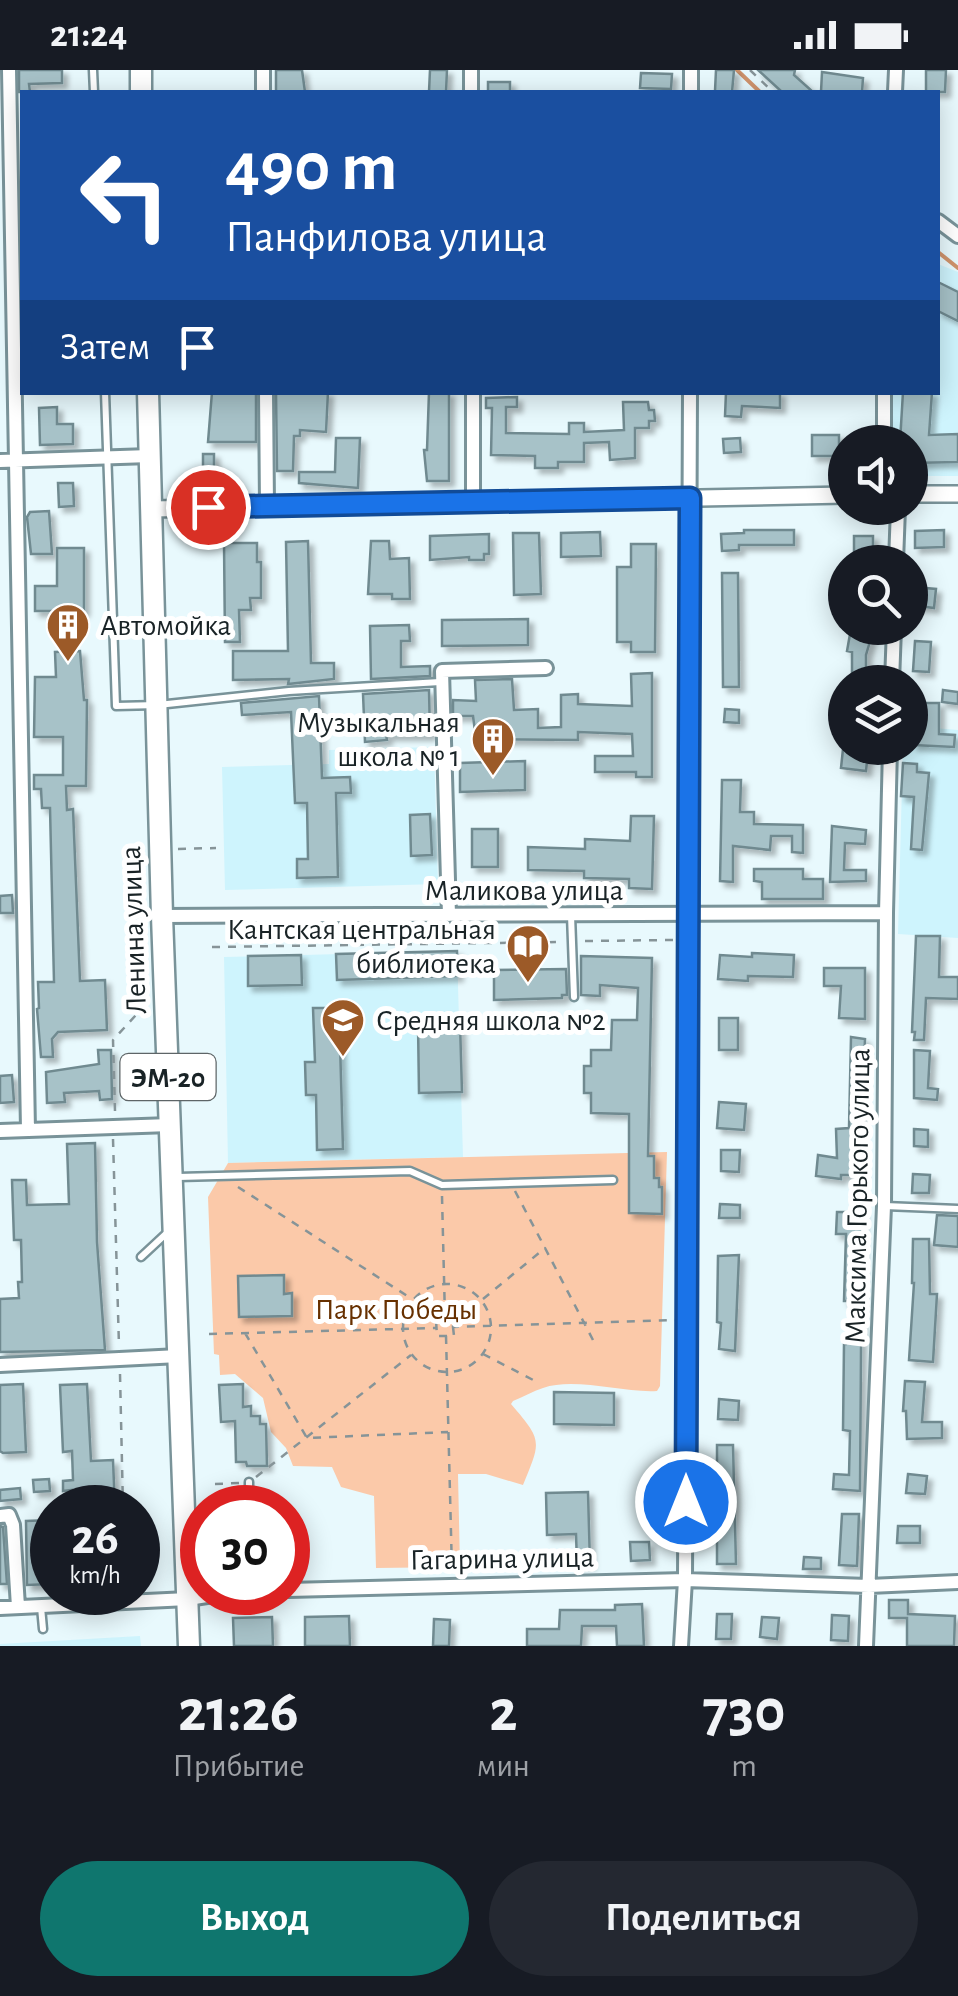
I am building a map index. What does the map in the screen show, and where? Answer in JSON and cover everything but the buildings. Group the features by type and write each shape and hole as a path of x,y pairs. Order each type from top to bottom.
{"main road":[{"name":"Ленина улица","path":"148,395 162,916 184,1485"},
{"name":"Ленина улица","path":"188,1615 189,1646"}],"street":[{"path":"9,70 28,1130"},
{"path":"266,395 267,506"},
{"path":"472,395 473,502"},
{"path":"681,1646 686,1580 690,395"},
{"path":"884,395 884,425"},
{"path":"0,462 150,456"},
{"path":"928,494 958,494"},
{"path":"152,508 828,495"},
{"path":"449,915 442,671 546,668"},
{"name":"Максима Горького улица","path":"866,1646 884,1206 890,765"},
{"name":"Маликова улица","path":"162,916 886,913"},
{"path":"0,1131 170,1124"},
{"path":"0,1365 179,1356"},
{"path":"0,1516 12,1518 18,1607"},
{"name":"Гагарина улица","path":"310,1589 686,1580 869,1586 958,1582"},
{"path":"0,1608 30,1606"}],"lane":[{"path":"105,395 116,706 290,690 442,682"},
{"path":"571,915 574,997"},
{"path":"172,1177 410,1171 442,1185 614,1180"},
{"path":"884,1206 958,1209"},
{"path":"141,1256 173,1227"},
{"path":"41,1615 42,1629"}],"path":[{"path":"750,70 771,90"},
{"path":"175,849 216,848"},
{"path":"212,948 673,940"},
{"path":"528,942 528,970"},
{"path":"122,1485 113,1040 148,1002"},
{"path":"220,1176 414,1300"},
{"path":"510,1182 594,1340"},
{"path":"442,1185 445,1320"},
{"path":"482,1300 545,1248"},
{"path":"444,1284 461,1286 482,1300 492,1326 483,1354 463,1369 447,1372 424,1365 412,1354 403,1329 414,1300 427,1288 444,1284"},
{"path":"453,1328 686,1319"},
{"path":"436,1320 453,1320 453,1328 454,1336 437,1336 436,1320"},
{"path":"209,1334 436,1328"},
{"path":"246,1333 307,1438"},
{"path":"446,1336 453,1583"},
{"path":"215,1484 249,1482 412,1354"},
{"path":"483,1354 539,1383"},
{"path":"307,1438 448,1432"}],"shaded area":[{"path":"940,265 958,272 958,476 928,476 928,425 889,425 889,395 940,395"},
{"path":"928,728 958,730 958,938 898,934 903,765 928,765"},
{"path":"434,747 438,884 225,890 222,767 329,764 329,750"},
{"name":"Средняя школа №2","path":"457,951 463,1157 228,1163 224,957"},
{"path":"140,1636 141,1646 0,1646 0,1644"}],"green space":[{"name":"Парк Победы","path":"667,1152 657,1391 556,1385 513,1401 511,1404 534,1434 536,1450 523,1485 486,1474 458,1474 460,1567 376,1568 374,1496 341,1487 332,1467 293,1466 286,1448 271,1432 263,1398 235,1374 220,1375 219,1355 214,1354 208,1197 228,1163"}],"waterway":[{"path":"737,70 758,90"},
{"path":"940,254 958,268"}],"place":[{"name":"Автомойка","path":"68,663"},
{"name":"Музыкальная школа № 1","path":"493,777"},
{"name":"Кантская центральная библиотека","path":"528,984"},
{"name":"Средняя школа №2","path":"343,1058"}],"route":[{"path":"208,507 690,498 686,1502"}]}
